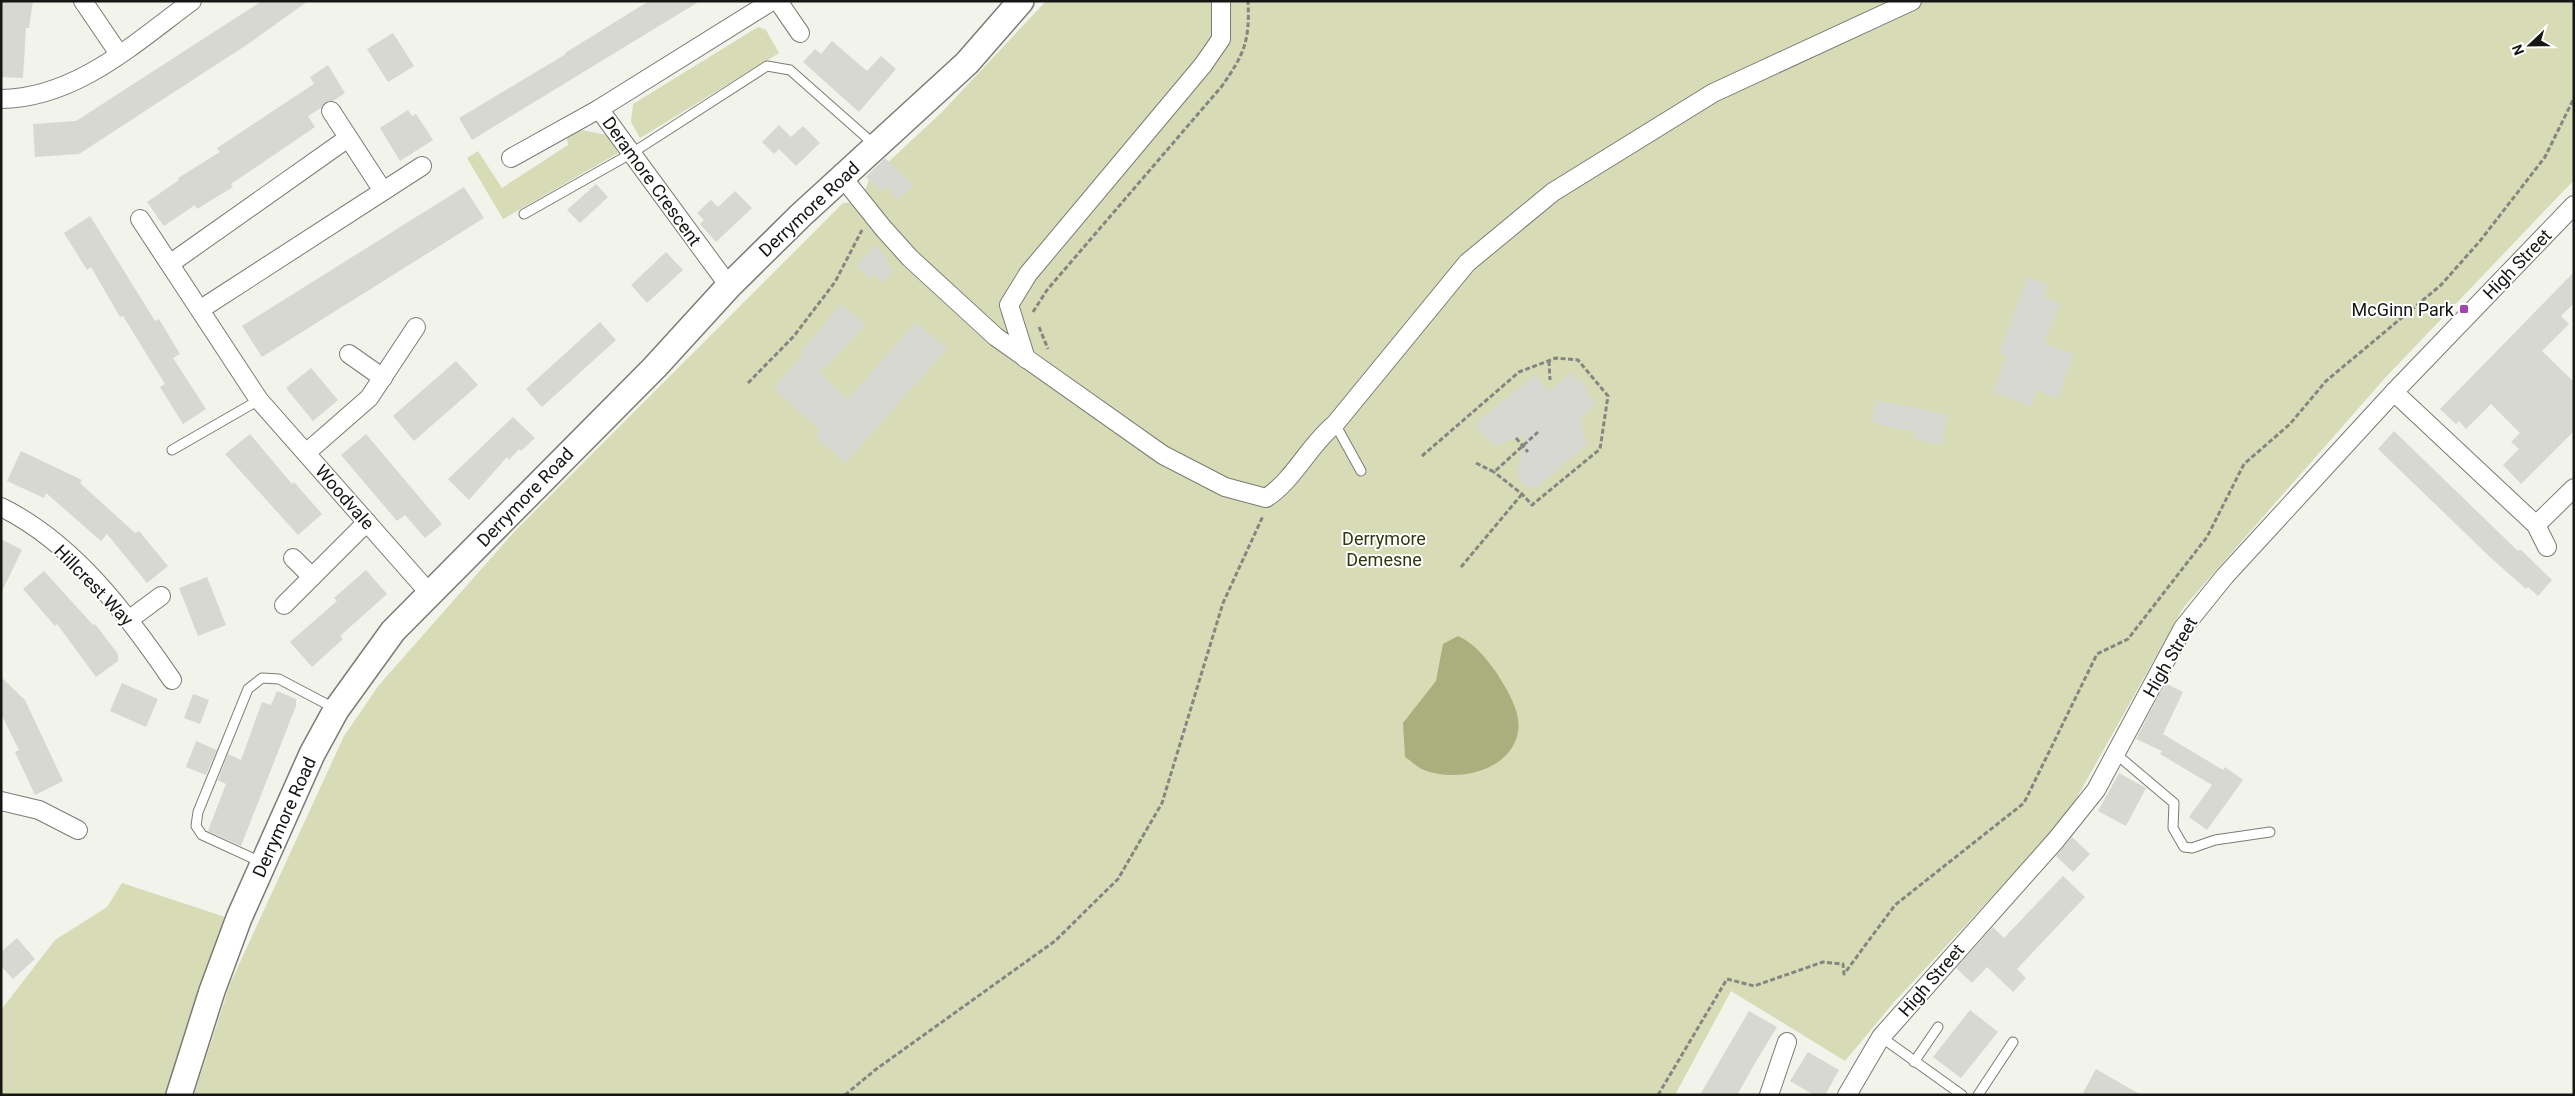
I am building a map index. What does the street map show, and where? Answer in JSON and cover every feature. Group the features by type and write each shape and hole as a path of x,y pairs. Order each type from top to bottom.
{"main road":[{"name":"Derrymore Road","path":"179,1095 212,991 263,862 312,754 336,710 393,630 431,595 655,367 729,286 876,146 967,63 1020,1"}],"street":[{"path":"82,1 119,54"},
{"path":"1,99 18,98 56,90 99,68 192,1"},
{"path":"599,109 772,1"},
{"path":"778,1 800,33"},
{"path":"1026,358 1009,305 1028,274 1203,65 1220,39 1221,1"},
{"path":"843,178 872,212 882,228 910,258 996,337 1163,455 1224,488 1266,498 1277,491 1322,435 1335,424 1467,263 1553,192 1713,93 1912,1"},
{"name":"Deramore Crescent","path":"511,158 599,109 729,286"},
{"path":"331,111 383,191"},
{"path":"171,263 348,138"},
{"path":"201,308 422,166"},
{"name":"High Street","path":"1847,1095 1881,1037 2056,840 2096,790 2183,628 2225,576 2394,392 2574,205"},
{"name":"Woodvale","path":"140,219 201,308 235,365 259,400 431,595"},
{"path":"306,453 369,398 416,326"},
{"path":"349,354 383,378"},
{"path":"2394,392 2536,525 2547,547"},
{"path":"2536,525 2574,488"},
{"name":"Hillcrest Way","path":"1,507 20,516 61,548 130,619 172,680"},
{"path":"284,605 367,522"},
{"path":"293,558 312,577"},
{"path":"130,619 161,596"},
{"path":"1,801 39,810 78,830"},
{"path":"1769,1095 1787,1042"}],"lane":[{"path":"524,214 632,153 767,66 790,70 876,146"},
{"path":"172,450 259,400"},
{"path":"1335,424 1361,471"},
{"path":"263,862 202,836 196,826 198,812 248,689 262,678 279,679 336,710"},
{"path":"2116,754 2174,803 2173,828 2184,847 2192,848 2215,840 2270,832"},
{"path":"1914,1062 1938,1027"},
{"path":"1881,1037 1962,1095"},
{"path":"1978,1095 2012,1042"}],"path":[{"path":"1050,353 1033,313 1034,308 1222,86 1242,56 1249,18 1248,1"},
{"path":"1658,1095 1727,979 1754,986 1823,962 1843,964 1844,974 1895,905 2024,804 2097,654 2128,639 2207,537 2244,464 2290,424 2326,381 2441,285 2480,241 2546,157 2574,98"},
{"path":"748,383 794,336 835,282 872,212"},
{"path":"1422,456 1520,372 1556,358 1578,360 1608,396 1600,449 1532,505 1522,494 1494,472 1476,463"},
{"path":"1549,361 1550,380"},
{"path":"1494,472 1538,432"},
{"path":"1516,438 1528,452"},
{"path":"1461,567 1522,494"},
{"path":"845,1095 875,1070 1056,941 1118,879 1162,803 1223,602 1262,521 1266,498"}],"green space":[{"name":"Derrymore Demesne","path":"1046,1 2574,1 2574,180 2385,378 2183,608 2066,817 1895,1001 1845,1061 1731,991 1675,1095 194,1095 230,984 344,736 379,685 514,532 843,203 853,202 866,188 869,180 942,112"},
{"path":"758,27 766,30 779,53 640,138 631,122 633,104"},
{"path":"582,130 607,135 618,153 503,219 467,158 478,151 502,188 568,145 567,137"},
{"path":"122,883 225,917 171,1095 1,1095 1,1010 55,940 107,907"}],"shaded area":[{"path":"1458,636 1469,642 1479,651 1500,678 1518,716 1518,732 1513,745 1505,756 1494,765 1466,774 1437,774 1421,769 1405,757 1403,723 1436,681 1443,644"}],"building":[{"path":"1,1 33,1 29,28 26,28 23,78 1,77"},
{"path":"262,1 308,1 251,42 79,154 35,157 33,124 76,121"},
{"path":"649,1 700,1 472,140 459,118 566,54"},
{"path":"393,33 414,66 388,82 367,49"},
{"path":"832,41 867,71 881,56 896,69 859,112 803,62 815,49 821,54"},
{"path":"328,65 345,93 333,101 326,102 321,108 308,116 315,127 231,184 233,187 197,209 195,205 164,226 147,202 179,180 178,178 220,152 217,148 314,84 310,77"},
{"path":"408,110 412,116 416,114 433,140 400,161 380,128"},
{"path":"779,125 791,137 803,126 820,143 796,166 779,149 774,154 762,142"},
{"path":"885,158 913,185 898,200 885,187 881,192 866,177"},
{"path":"596,184 608,197 580,223 567,210"},
{"path":"464,187 484,218 262,357 242,326"},
{"path":"735,191 752,208 716,242 700,224 704,220 697,213 711,200 718,207"},
{"path":"90,216 155,321 159,319 180,354 173,358 206,409 183,424 160,387 165,384 123,316 120,317 91,267 87,270 64,233"},
{"path":"875,245 888,258 885,262 894,270 882,283 874,274 870,278 856,266"},
{"path":"666,252 683,270 647,303 631,285"},
{"path":"2574,272 2574,303 2561,316 2569,324 2542,351 2574,382 2574,431 2521,484 2503,465 2519,449 2511,442 2520,433 2491,404 2466,429 2459,421 2456,424 2440,409"},
{"path":"2028,277 2048,285 2044,297 2060,304 2044,343 2074,354 2058,398 2037,391 2031,406 1993,392 2007,355 1999,353"},
{"path":"841,305 866,325 820,373 848,399 916,322 947,349 845,463 815,436 820,430 773,388 803,355 800,352"},
{"path":"600,322 616,340 542,407 526,389"},
{"path":"456,361 478,385 414,441 393,416"},
{"path":"311,368 338,400 313,421 286,388"},
{"path":"1570,373 1576,379 1585,382 1588,395 1596,405 1581,416 1583,436 1589,443 1536,488 1530,488 1520,481 1517,470 1525,435 1496,446 1480,433 1476,423 1535,375 1549,392"},
{"path":"1876,400 1948,415 1942,445 1913,439 1915,432 1872,423"},
{"path":"513,417 535,438 521,451 519,449 509,460 507,457 469,500 448,479"},
{"path":"2394,431 2518,551 2520,549 2552,580 2538,596 2528,587 2526,589 2491,558 2378,449"},
{"path":"250,434 292,484 294,482 322,514 298,535 225,454"},
{"path":"366,434 442,524 425,538 405,515 397,521 341,455"},
{"path":"21,451 82,480 80,483 135,533 139,531 168,566 147,583 107,534 101,541 46,493 44,498 7,481"},
{"path":"1,539 22,550 1,593"},
{"path":"366,570 387,594 340,636 343,639 312,667 290,642 337,601 334,598"},
{"path":"44,571 93,625 95,624 118,654 118,661 96,677 57,624 55,626 23,589"},
{"path":"207,577 226,625 198,636 179,588"},
{"path":"1,677 25,700 63,781 35,795 15,752 19,750 1,714"},
{"path":"122,683 158,699 146,727 110,711"},
{"path":"2165,683 2183,692 2163,734 2223,770 2225,767 2243,780 2207,830 2189,817 2212,785 2160,754 2162,751 2136,739"},
{"path":"277,691 296,699 296,706 241,846 208,831 226,784 218,780 228,754 241,760 262,702 271,705"},
{"path":"193,694 209,700 200,724 184,718"},
{"path":"196,741 217,750 206,775 186,767"},
{"path":"2119,773 2146,788 2126,826 2098,811"},
{"path":"2072,837 2090,854 2073,872 2056,856"},
{"path":"2063,876 2085,897 2017,969 2026,978 2013,992 1987,967 1972,983 1956,968 1993,927 2004,938"},
{"path":"17,938 35,959 13,979 1,966 1,952"},
{"path":"1970,1010 1998,1032 1961,1078 1933,1057"},
{"path":"1749,1011 1777,1027 1737,1095 1700,1095"},
{"path":"1808,1052 1839,1070 1825,1095 1814,1095 1790,1081"},
{"path":"2096,1069 2141,1095 2082,1095"}],"place":[{"name":"McGinn Park","path":"2464,309"}]}
